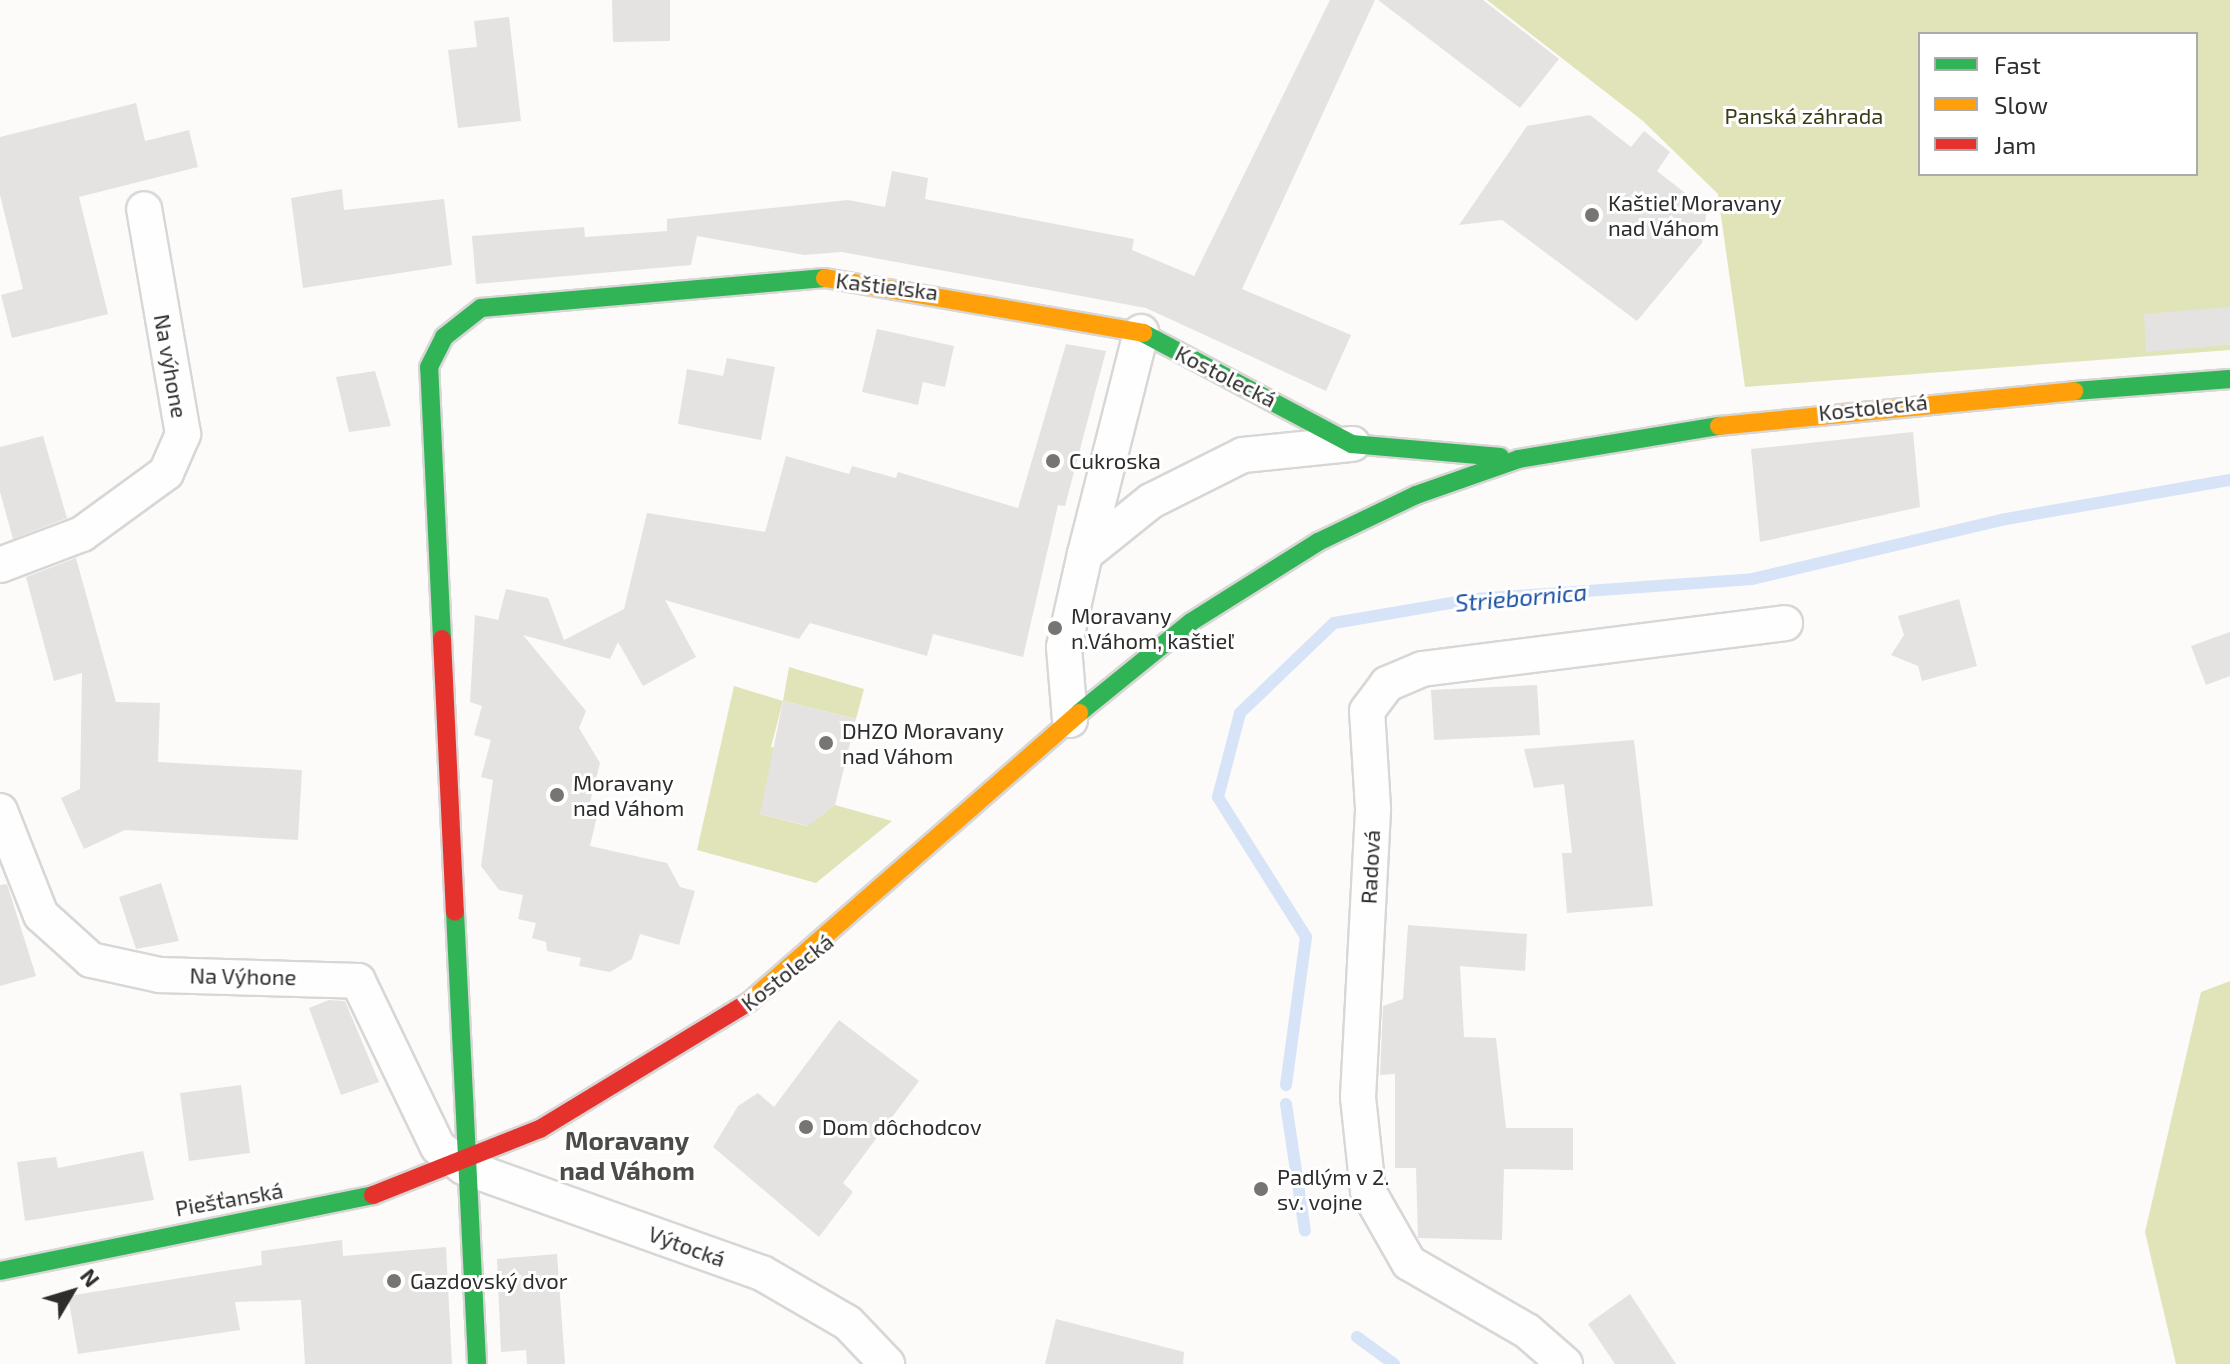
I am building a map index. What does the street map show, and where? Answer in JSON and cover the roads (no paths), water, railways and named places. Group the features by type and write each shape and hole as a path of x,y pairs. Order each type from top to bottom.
{"main road":[{"name":"Kaštieľska","path":"464,1167 429,367 444,337 481,308 838,277 1141,332"},
{"name":"Kostolecká","path":"1141,332 1352,444 1519,459"},
{"name":"Kostolecká","path":"464,1167 625,1082 796,968 1070,720 1191,622 1318,542 1416,495 1519,459 1769,418 2230,379"},
{"name":"Piešťanská","path":"0,1271 349,1201 464,1167"},
{"path":"464,1167 477,1364"}],"street":[{"name":"Na výhone","path":"0,565 82,534 166,473 183,434 144,209"},
{"path":"1070,720 1064,647 1141,332"},
{"name":"Kostolecká","path":"1085,554 1151,501 1243,455 1352,444"},
{"name":"Radová","path":"1565,1364 1527,1331 1409,1263 1368,1191 1358,1097 1373,808 1367,711 1387,684 1422,669 1785,623"},
{"name":"Na Výhone","path":"0,811 41,915 91,960 160,975 358,981 438,1147 464,1167"},
{"name":"Výtocká","path":"464,1167 762,1273 848,1323 887,1364"}],"waterway":[{"name":"Striebornica","path":"1286,1085 1306,937 1218,797 1240,713 1334,623 1475,599 1752,579 2006,519 2230,480"},
{"name":"Striebornica","path":"1286,1104 1305,1231"},
{"name":"Striebornica","path":"1357,1337 1394,1364"}],"place":[{"name":"Kaštieľ Moravany nad Váhom","path":"1592,215"},
{"name":"Cukroska","path":"1053,461"},
{"name":"Moravany n.Váhom, kaštieľ","path":"1055,628"},
{"name":"DHZO Moravany nad Váhom","path":"826,743"},
{"name":"Moravany nad Váhom","path":"557,795"},
{"name":"Dom dôchodcov","path":"806,1127"},
{"name":"Padlým v 2. sv. vojne","path":"1261,1189"},
{"name":"Gazdovský dvor","path":"394,1281"}],"district":[{"name":"Moravany nad Váhom","path":"627,1155"}],"park label":[{"name":"Panská záhrada","path":"1804,116"}]}
